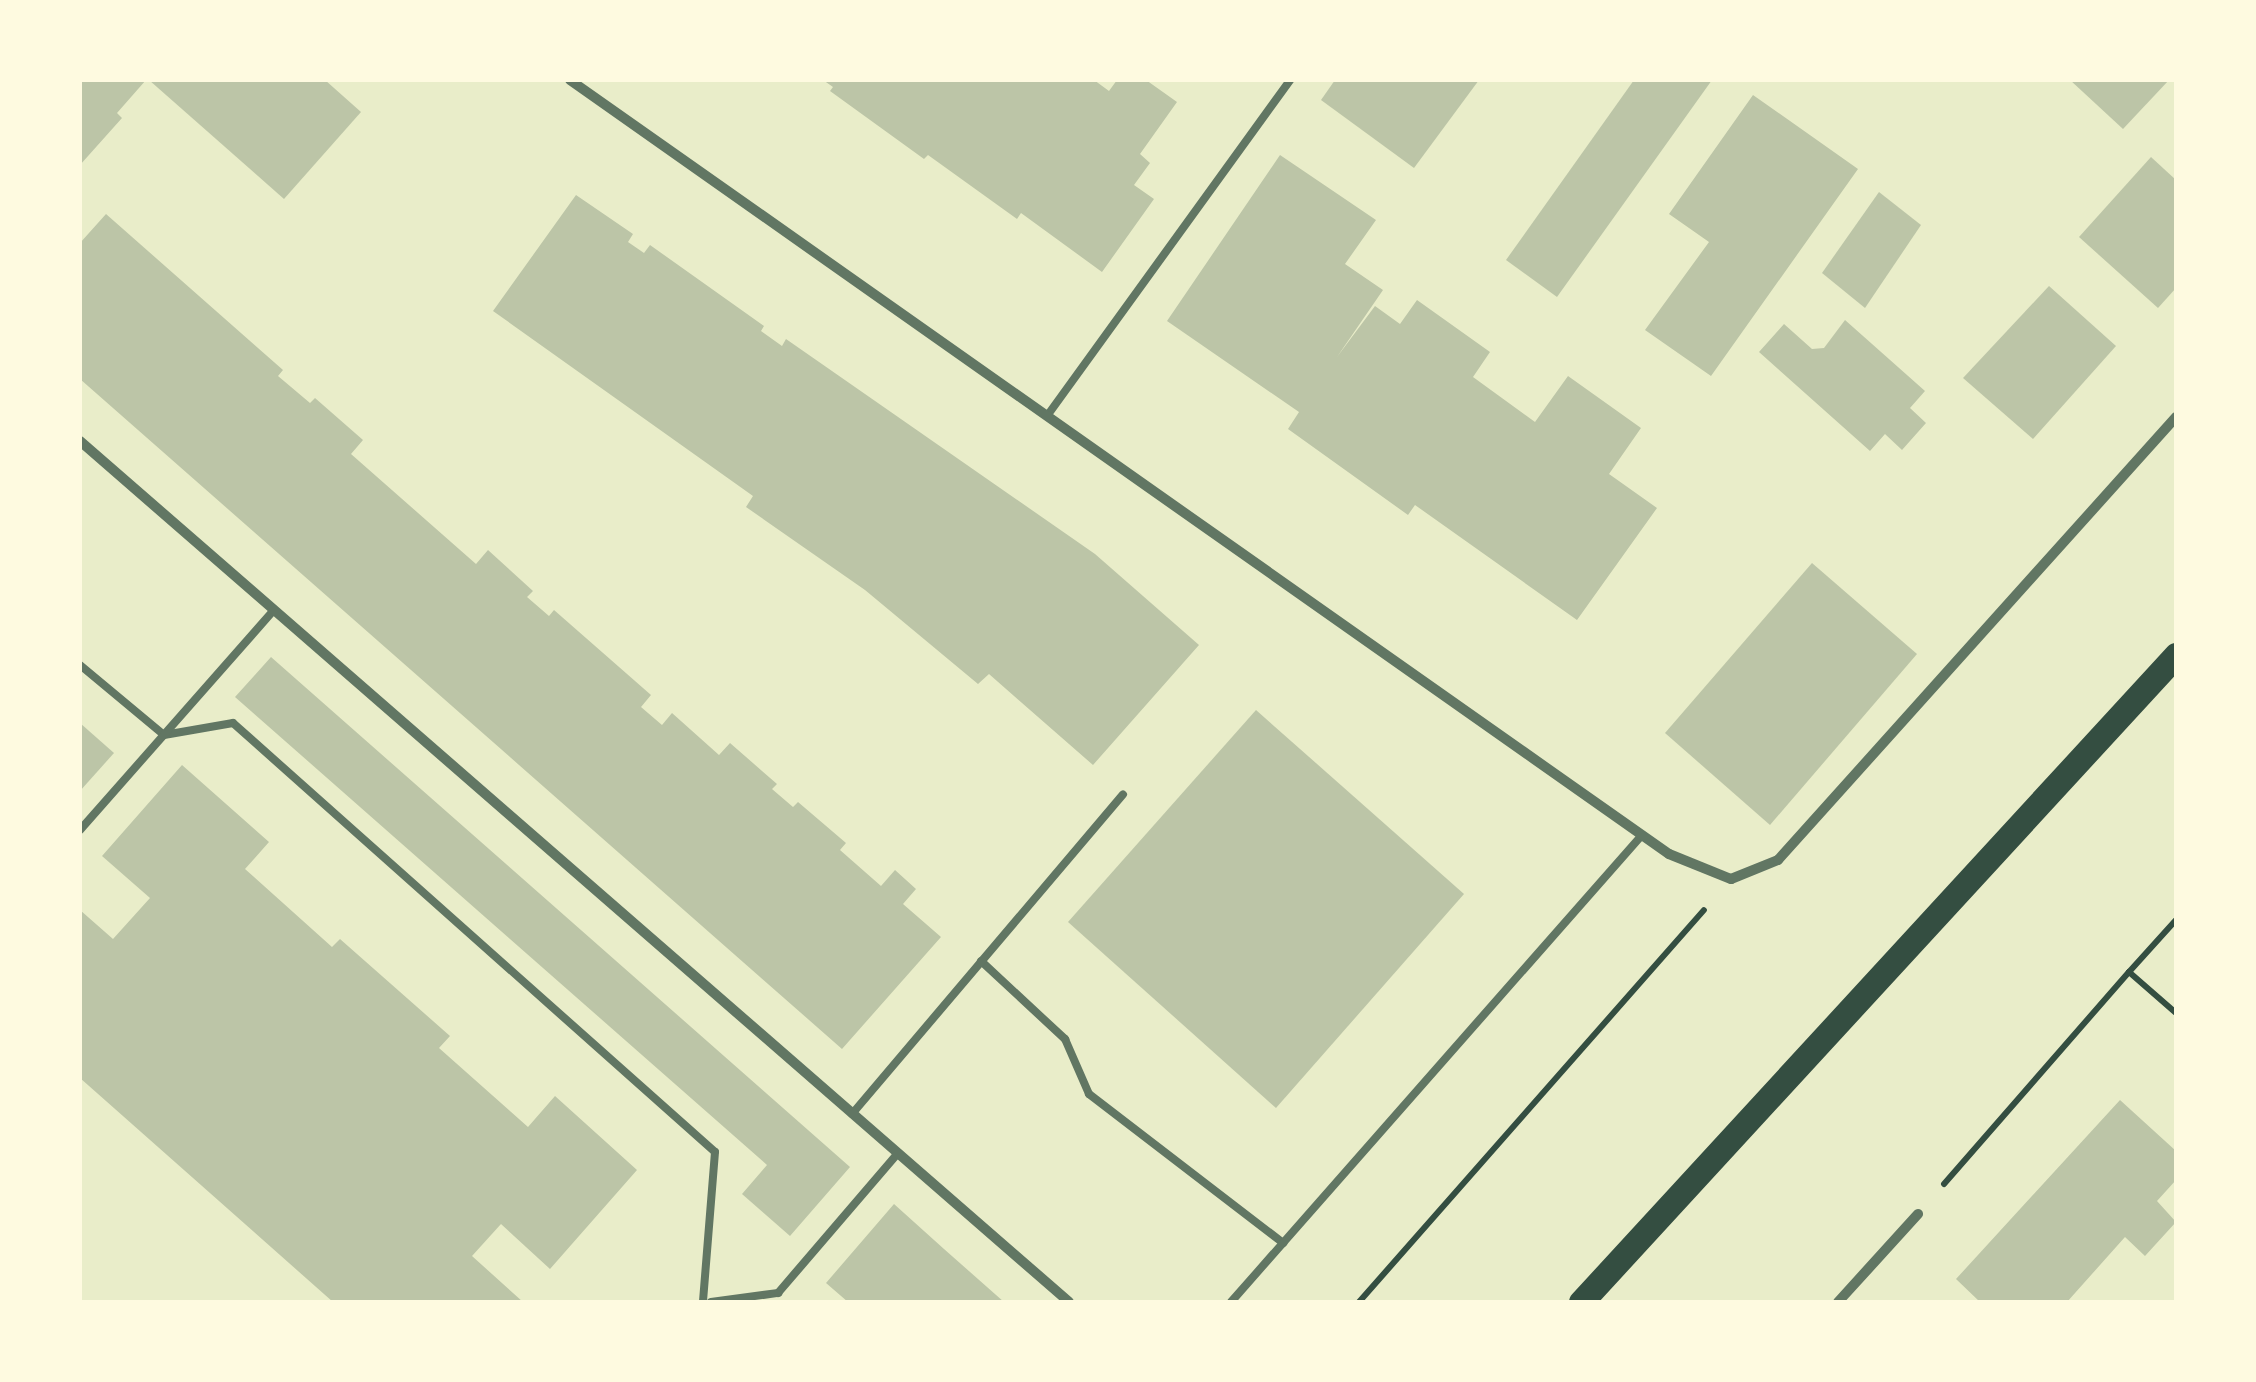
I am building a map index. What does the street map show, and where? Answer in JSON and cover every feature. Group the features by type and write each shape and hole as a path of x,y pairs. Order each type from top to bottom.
{"main road":[{"path":"1581,1302 2176,656"}],"street":[{"path":"570,80 1669,854 1732,879 1778,860 2176,417"},
{"path":"80,441 1069,1302"},
{"path":"1838,1302 1918,1214"}],"lane":[{"path":"1047,416 1290,80"},
{"path":"80,830 274,610"},
{"path":"80,665 164,736"},
{"path":"164,736 234,723 714,1152 702,1302"},
{"path":"852,1114 1124,794"},
{"path":"1231,1302 1642,835"},
{"path":"981,961 1065,1039 1089,1094 1282,1243"},
{"path":"711,1302 778,1293 898,1154"}],"path":[{"path":"1359,1302 1732,879"},
{"path":"1918,1214 2176,920"},
{"path":"2129,972 2176,1013"}],"building":[{"path":"80,80 146,80 117,113 122,118 80,165"},
{"path":"149,80 325,80 361,112 284,199"},
{"path":"823,80 1094,80 1109,91 1117,80 1146,80 1177,102 1140,154 1150,163 1134,185 1154,199 1102,272 1021,213 1017,219 928,155 924,159 830,91 833,87"},
{"path":"1335,80 1479,80 1414,168 1321,100"},
{"path":"1634,80 1712,80 1557,297 1506,260"},
{"path":"2070,80 2169,80 2123,129"},
{"path":"1753,95 1858,169 1711,376 1645,330 1709,242 1669,214"},
{"path":"1280,155 1376,220 1345,264 1383,290 1337,357 1375,306 1400,324 1417,300 1490,352 1473,377 1535,422 1568,376 1641,428 1609,474 1657,508 1577,620 1415,505 1408,515 1288,429 1299,412 1167,321"},
{"path":"2151,157 2176,180 2176,288 2158,308 2079,237"},
{"path":"1879,192 1921,225 1865,308 1822,273"},
{"path":"576,195 633,234 628,242 644,253 650,245 764,326 761,331 782,346 786,339 1095,554 1199,645 1093,765 989,674 978,684 865,590 746,507 753,496 493,311"},
{"path":"106,214 283,370 278,376 310,403 315,398 363,440 351,454 476,564 488,550 533,591 527,597 549,616 554,610 651,695 641,707 662,725 672,713 719,755 730,743 777,784 772,789 793,807 798,802 846,843 840,850 881,886 895,870 916,889 903,904 941,937 842,1049 80,379 80,243"},
{"path":"2049,286 2116,346 2033,439 1963,378"},
{"path":"1845,320 1925,391 1910,408 1926,423 1902,450 1885,434 1870,451 1759,352 1784,324 1812,349 1824,348"},
{"path":"1812,563 1917,654 1770,825 1665,733"},
{"path":"271,657 850,1167 790,1236 742,1194 767,1165 235,697"},
{"path":"1256,710 1464,894 1276,1108 1068,922"},
{"path":"80,723 114,753 80,791"},
{"path":"182,765 269,842 245,869 332,947 340,939 450,1036 439,1048 528,1127 555,1096 637,1170 550,1269 501,1224 472,1256 523,1302 333,1302 80,1078 80,910 113,939 150,898 102,856"},
{"path":"2120,1100 2176,1151 2176,1180 2157,1201 2176,1222 2145,1256 2125,1237 2067,1302 1980,1302 1956,1279"},
{"path":"894,1204 1004,1302 848,1302 826,1283"}]}
